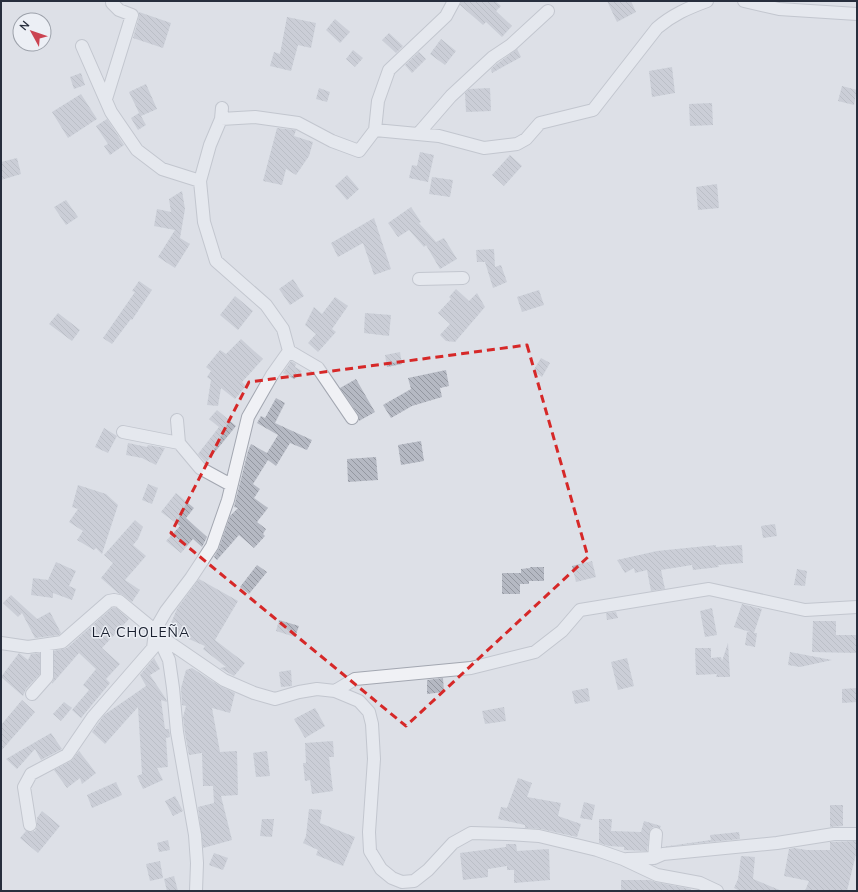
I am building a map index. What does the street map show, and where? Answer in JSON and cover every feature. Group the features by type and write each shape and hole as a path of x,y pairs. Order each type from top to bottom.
{"street":[{"path":"352,418 318,368 289,351 283,329 266,305 216,261 204,222 200,181 210,145 221,114 298,123 332,141 359,151 375,130 378,101 389,70 446,16 454,1"},
{"path":"375,130 439,136 484,148 518,144 526,139 540,123 593,110 657,28 667,20 688,8 707,1"},
{"path":"744,1 779,8 857,14"},
{"path":"106,99 132,16 119,10 112,3"},
{"path":"418,134 451,96 493,57 511,45 548,11"},
{"path":"82,46 111,112 137,150 162,169 200,181"},
{"path":"419,279 463,278"},
{"path":"30,825 24,787 31,774 67,755 93,717 153,648 155,630 166,611 191,578 212,546 228,500 248,417 272,375 289,351"},
{"path":"177,420 179,443 200,468 231,485"},
{"path":"123,432 179,443"},
{"path":"335,691 355,679 471,668 535,652 562,631 580,610 709,589 805,610 857,607"},
{"path":"1,643 28,647 47,646 62,642 109,601 114,600 119,601 170,643 224,680 254,693 275,699 299,692 317,689 335,691 359,701 368,712 372,724 374,759 369,832 370,851 381,869 392,878 402,882 414,881 428,870 453,843 472,833 539,836 597,850 623,859 657,875 700,884 717,891"},
{"path":"155,630 169,660 174,688 177,732 195,835 197,863 196,891"},
{"path":"32,694 46,677 47,646"},
{"path":"654,858 656,834"},
{"path":"623,859 654,858 663,854 777,843 834,834 856,834"}],"highlighted area":[{"path":"527,345 588,557 406,726 171,533 249,382"}],"building":[{"path":"461,1 495,1 501,6 496,11 512,26 502,37 486,22 483,25 460,5"},
{"path":"607,1 631,1 636,12 617,22"},
{"path":"139,12 171,23 163,48 133,38"},
{"path":"287,17 316,23 311,48 298,45 291,71 270,66 274,52 280,54"},
{"path":"335,19 350,32 340,43 326,30"},
{"path":"389,33 403,46 396,53 382,40"},
{"path":"441,39 456,51 445,65 430,54"},
{"path":"517,49 521,57 492,73 491,69"},
{"path":"353,50 363,58 355,67 346,59"},
{"path":"419,52 426,59 412,73 405,65"},
{"path":"672,67 675,93 652,97 649,71"},
{"path":"81,73 85,85 74,89 70,77"},
{"path":"146,84 157,109 141,116 146,125 138,130 131,118 139,113 140,115 129,92"},
{"path":"842,86 857,90 854,105 838,101"},
{"path":"319,88 330,92 327,102 316,99"},
{"path":"490,88 491,111 466,112 465,93 469,89"},
{"path":"81,94 97,119 68,138 52,112"},
{"path":"712,103 713,125 690,126 689,104"},
{"path":"107,119 124,145 110,155 104,146 108,144 96,126"},
{"path":"277,128 296,130 294,136 313,142 309,156 296,175 286,169 282,185 263,181"},
{"path":"420,152 434,155 428,182 409,178 412,165 417,166"},
{"path":"510,155 522,166 504,186 492,175"},
{"path":"17,158 21,174 1,180 1,162"},
{"path":"347,175 359,189 347,200 335,186"},
{"path":"432,177 453,180 450,197 429,194"},
{"path":"717,184 719,208 698,210 696,187"},
{"path":"182,191 185,209 180,238 190,244 175,268 158,257 175,230 154,226 157,209 171,212 169,199"},
{"path":"66,200 78,217 66,225 54,207"},
{"path":"411,207 421,222 419,223 436,242 444,238 457,259 440,269 426,245 424,247 409,230 398,237 388,223"},
{"path":"374,218 391,269 374,275 363,243 338,257 331,243"},
{"path":"494,249 495,267 501,265 507,282 493,288 485,262 477,262 476,250"},
{"path":"293,279 304,296 290,305 279,289"},
{"path":"139,281 152,290 132,320 131,319 112,344 103,338 135,292 132,291"},
{"path":"456,289 469,301 477,293 485,307 455,342 446,341 440,335 450,324 438,313 451,299 449,297"},
{"path":"539,290 544,305 522,312 517,297"},
{"path":"235,296 253,311 238,330 220,315"},
{"path":"335,297 348,306 332,329 336,332 318,352 308,343 316,334 305,325 314,307 322,314"},
{"path":"58,313 80,330 72,341 49,324"},
{"path":"365,313 391,315 389,336 364,333"},
{"path":"241,339 263,359 242,382 246,386 235,399 221,388 218,406 207,405 211,380 207,377 211,371 206,367 220,350 226,354"},
{"path":"400,352 402,364 387,367 385,355"},
{"path":"541,358 550,363 542,377 533,371"},
{"path":"291,361 296,364 295,367 302,371 294,379 283,373"},
{"path":"446,370 449,386 440,388 442,397 412,406 391,418 383,405 411,389 408,378"},
{"path":"356,379 375,412 359,421 358,414 340,388"},
{"path":"276,398 285,403 275,423 312,440 307,450 290,443 276,466 268,460 253,484 260,489 254,498 268,508 257,522 266,529 263,534 265,536 254,548 239,535 217,560 214,557 219,548 230,516 238,508 234,507 251,444 267,453 278,435 257,423 261,416 265,418"},
{"path":"217,410 236,426 206,463 198,454 219,427 209,419"},
{"path":"104,428 117,436 108,453 95,447"},
{"path":"421,441 424,461 401,465 398,445"},
{"path":"128,443 147,447 148,445 165,448 156,465 142,458 126,455"},
{"path":"376,457 378,480 348,482 347,459"},
{"path":"148,484 158,488 152,504 142,500"},
{"path":"78,485 106,494 118,505 102,554 96,548 94,550 77,540 83,531 69,522 78,509 72,507"},
{"path":"176,493 194,508 186,518 207,537 202,547 193,539 181,553 166,541 180,526 161,512"},
{"path":"135,520 143,527 138,539 133,545 146,556 125,580 140,590 132,602 118,593 101,578 113,563 104,555"},
{"path":"775,524 777,536 763,538 761,526"},
{"path":"716,545 716,547 742,545 743,563 718,565 719,567 693,570 692,565 661,570 665,589 651,591 647,570 635,573 634,568 625,573 617,560 657,551"},
{"path":"592,561 596,577 576,582 572,566"},
{"path":"56,562 76,571 69,586 76,589 72,600 53,593 53,598 31,595 33,578 48,580"},
{"path":"257,565 267,572 249,594 240,587"},
{"path":"530,567 544,567 544,581 529,581 529,584 520,584 520,594 502,594 502,573 521,573 521,569"},
{"path":"797,569 807,571 805,586 794,585"},
{"path":"199,579 238,601 215,640 245,663 234,676 220,668 226,667 203,649 205,646 168,630 177,609"},
{"path":"11,595 37,619 50,612 61,633 59,635 35,638 22,613 18,617 3,603"},
{"path":"742,604 762,609 754,633 757,633 755,647 745,645 747,632 750,632 734,627"},
{"path":"112,608 116,608 129,619 102,648 120,664 106,679 110,683 81,718 72,710 89,690 83,685 96,669 79,653 52,684 54,677 54,651 67,648"},
{"path":"712,608 717,635 705,637 700,611"},
{"path":"616,612 618,618 607,620 606,613"},
{"path":"279,620 299,626 295,637 276,631"},
{"path":"813,621 836,621 836,635 857,635 857,653 812,652"},
{"path":"728,643 730,677 716,677 717,674 696,675 695,648 711,648 711,658 721,657 722,661"},
{"path":"790,652 832,660 800,667 788,665"},
{"path":"19,653 28,660 31,654 40,653 40,674 26,689 23,696 1,677"},
{"path":"154,658 160,669 150,675 167,702 161,700 165,729 169,729 170,737 166,738 168,767 157,768 163,780 143,789 137,776 142,774 138,707 105,744 92,732 104,715 146,686 140,675"},
{"path":"627,658 634,686 618,690 611,662"},
{"path":"192,668 220,686 235,693 230,713 212,708 220,752 237,751 238,795 221,796 232,840 203,848 198,807 214,803 213,786 203,786 202,753 189,755 185,734 183,717 186,706 182,705 181,688 186,670"},
{"path":"291,670 292,686 281,687 279,672"},
{"path":"443,678 444,692 427,694 427,680"},
{"path":"588,688 590,701 575,704 572,691"},
{"path":"857,688 857,702 842,703 842,689"},
{"path":"22,700 35,712 1,751 1,725"},
{"path":"64,702 72,708 61,721 53,714"},
{"path":"504,707 506,721 485,724 482,711"},
{"path":"315,708 325,726 305,738 294,719"},
{"path":"51,733 62,749 41,760 35,749 17,769 6,759"},
{"path":"333,741 334,757 329,757 333,791 312,794 310,780 305,781 303,763 306,763 305,743"},
{"path":"79,751 96,773 82,784 80,778 67,788 54,770 71,761"},
{"path":"267,751 270,776 256,777 253,753"},
{"path":"518,778 532,783 527,797 561,803 558,816 581,824 577,837 541,829 525,828 525,825 498,819 501,807 507,808"},
{"path":"116,782 122,795 92,808 87,795"},
{"path":"175,796 183,811 173,816 165,801"},
{"path":"584,802 595,805 592,820 580,818"},
{"path":"830,805 843,805 843,826 830,827"},
{"path":"309,809 322,810 320,823 355,837 343,866 316,855 318,850 303,843 306,836"},
{"path":"42,811 60,826 38,853 20,838 26,831 35,831 37,827 37,818"},
{"path":"262,819 274,819 272,837 260,836"},
{"path":"599,819 612,819 611,831 641,832 644,821 661,826 660,828 653,827 650,830 647,851 624,850 624,847 609,846 599,843"},
{"path":"739,832 740,839 662,847 711,840 710,835"},
{"path":"168,840 170,850 159,852 157,843"},
{"path":"857,841 857,853 847,891 805,891 809,881 784,876 789,849 830,850 830,842"},
{"path":"506,844 516,844 517,851 549,849 550,880 514,883 514,870 507,870 507,866 488,869 488,877 463,880 460,853 506,847"},
{"path":"214,853 228,858 223,870 209,865"},
{"path":"741,856 755,857 753,879 782,891 740,891 734,888 738,879"},
{"path":"160,861 163,878 150,881 146,864"},
{"path":"174,876 178,891 167,891 164,879"},
{"path":"621,880 650,880 691,889 691,891 621,891"}],"district":[{"name":"LA CHOLEÑA","path":"141,632"}]}
